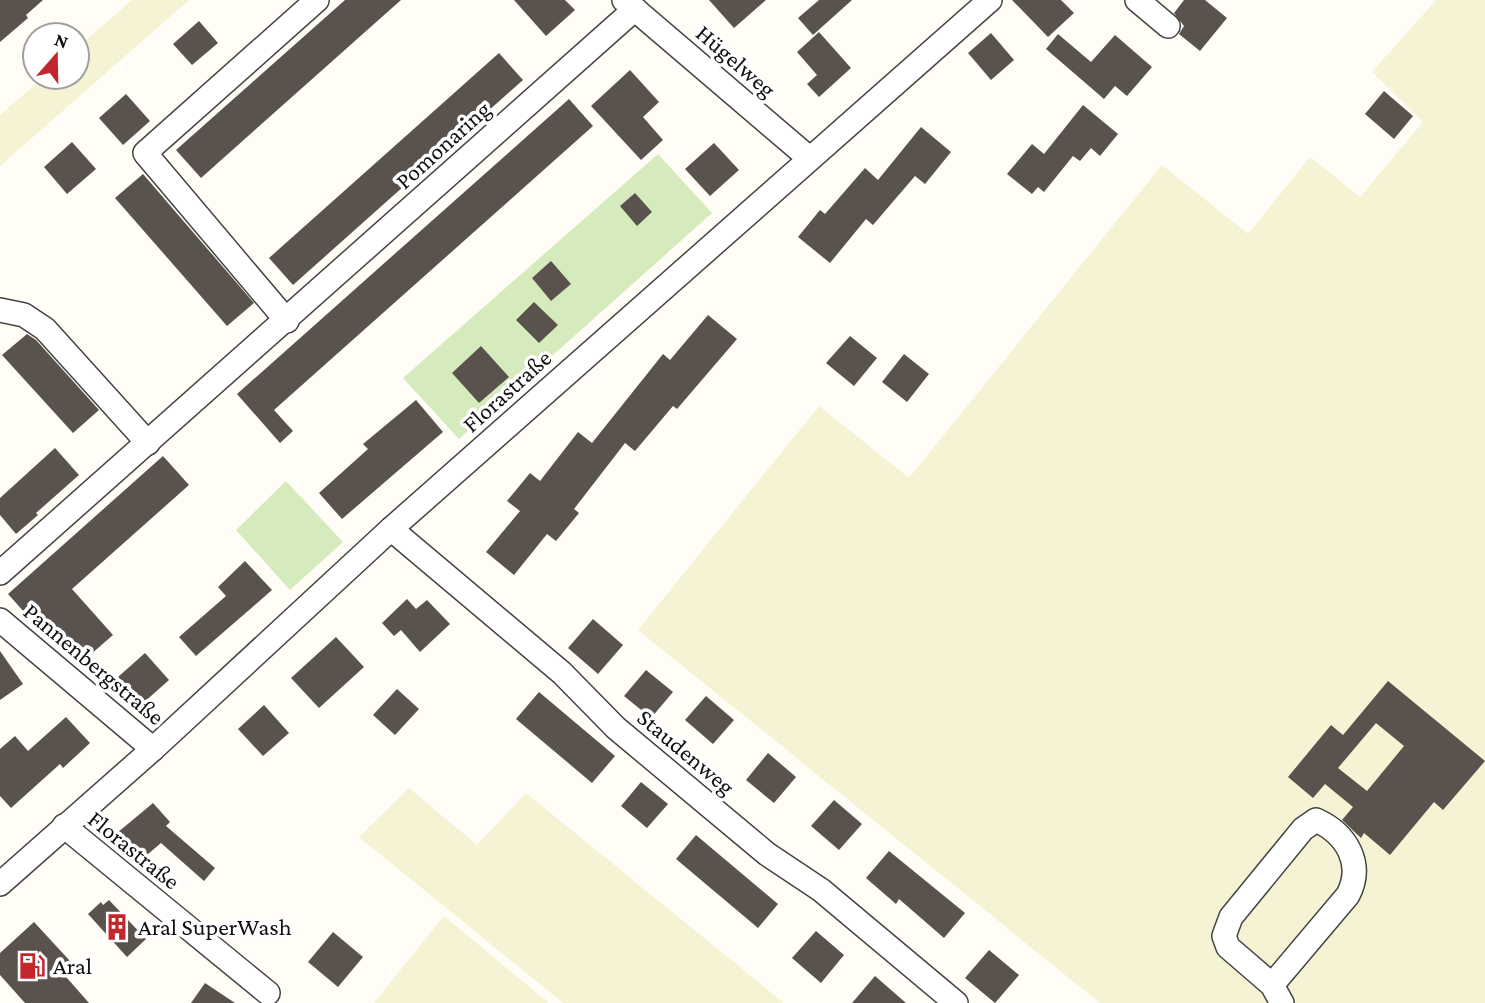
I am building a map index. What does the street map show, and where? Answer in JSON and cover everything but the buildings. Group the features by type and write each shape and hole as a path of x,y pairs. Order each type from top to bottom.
{"street":[{"path":"287,321 145,153 317,0"},
{"name":"Florastraße","path":"0,884 153,749 391,529 989,0"},
{"path":"1137,0 1168,26"},
{"name":"Pomonaring","path":"0,573 287,321 631,4"},
{"name":"Hügelweg","path":"631,4 809,158"},
{"path":"0,310 24,315 45,328 148,443"},
{"name":"Staudenweg","path":"391,529 562,673 595,709 626,736 767,854 821,890 956,1003"},
{"name":"Pannenbergstraße","path":"0,620 153,749"},
{"path":"1316,820 1328,825 1352,852 1356,865 1353,886 1277,994 1228,947 1224,936 1231,917 1303,829 1316,820"},
{"name":"Florastraße","path":"64,827 268,993"}],"shaded area":[{"path":"132,0 189,0 91,86 91,36"},
{"path":"1436,0 1485,0 1485,1003 1100,1003 638,630 819,406 909,478 1162,165 1248,234 1310,157 1360,197 1423,122 1372,72"},
{"path":"28,91 85,91 0,166 0,115"},
{"path":"409,788 477,845 526,793 784,1003 563,1003 359,837"},
{"path":"444,916 549,1003 374,1003"}],"green space":[{"path":"658,154 712,213 459,439 403,378"},
{"path":"286,481 343,542 290,590 236,530"}],"place":[{"name":"Aral SuperWash","path":"117,927"},
{"name":"Aral","path":"32,966"}]}
